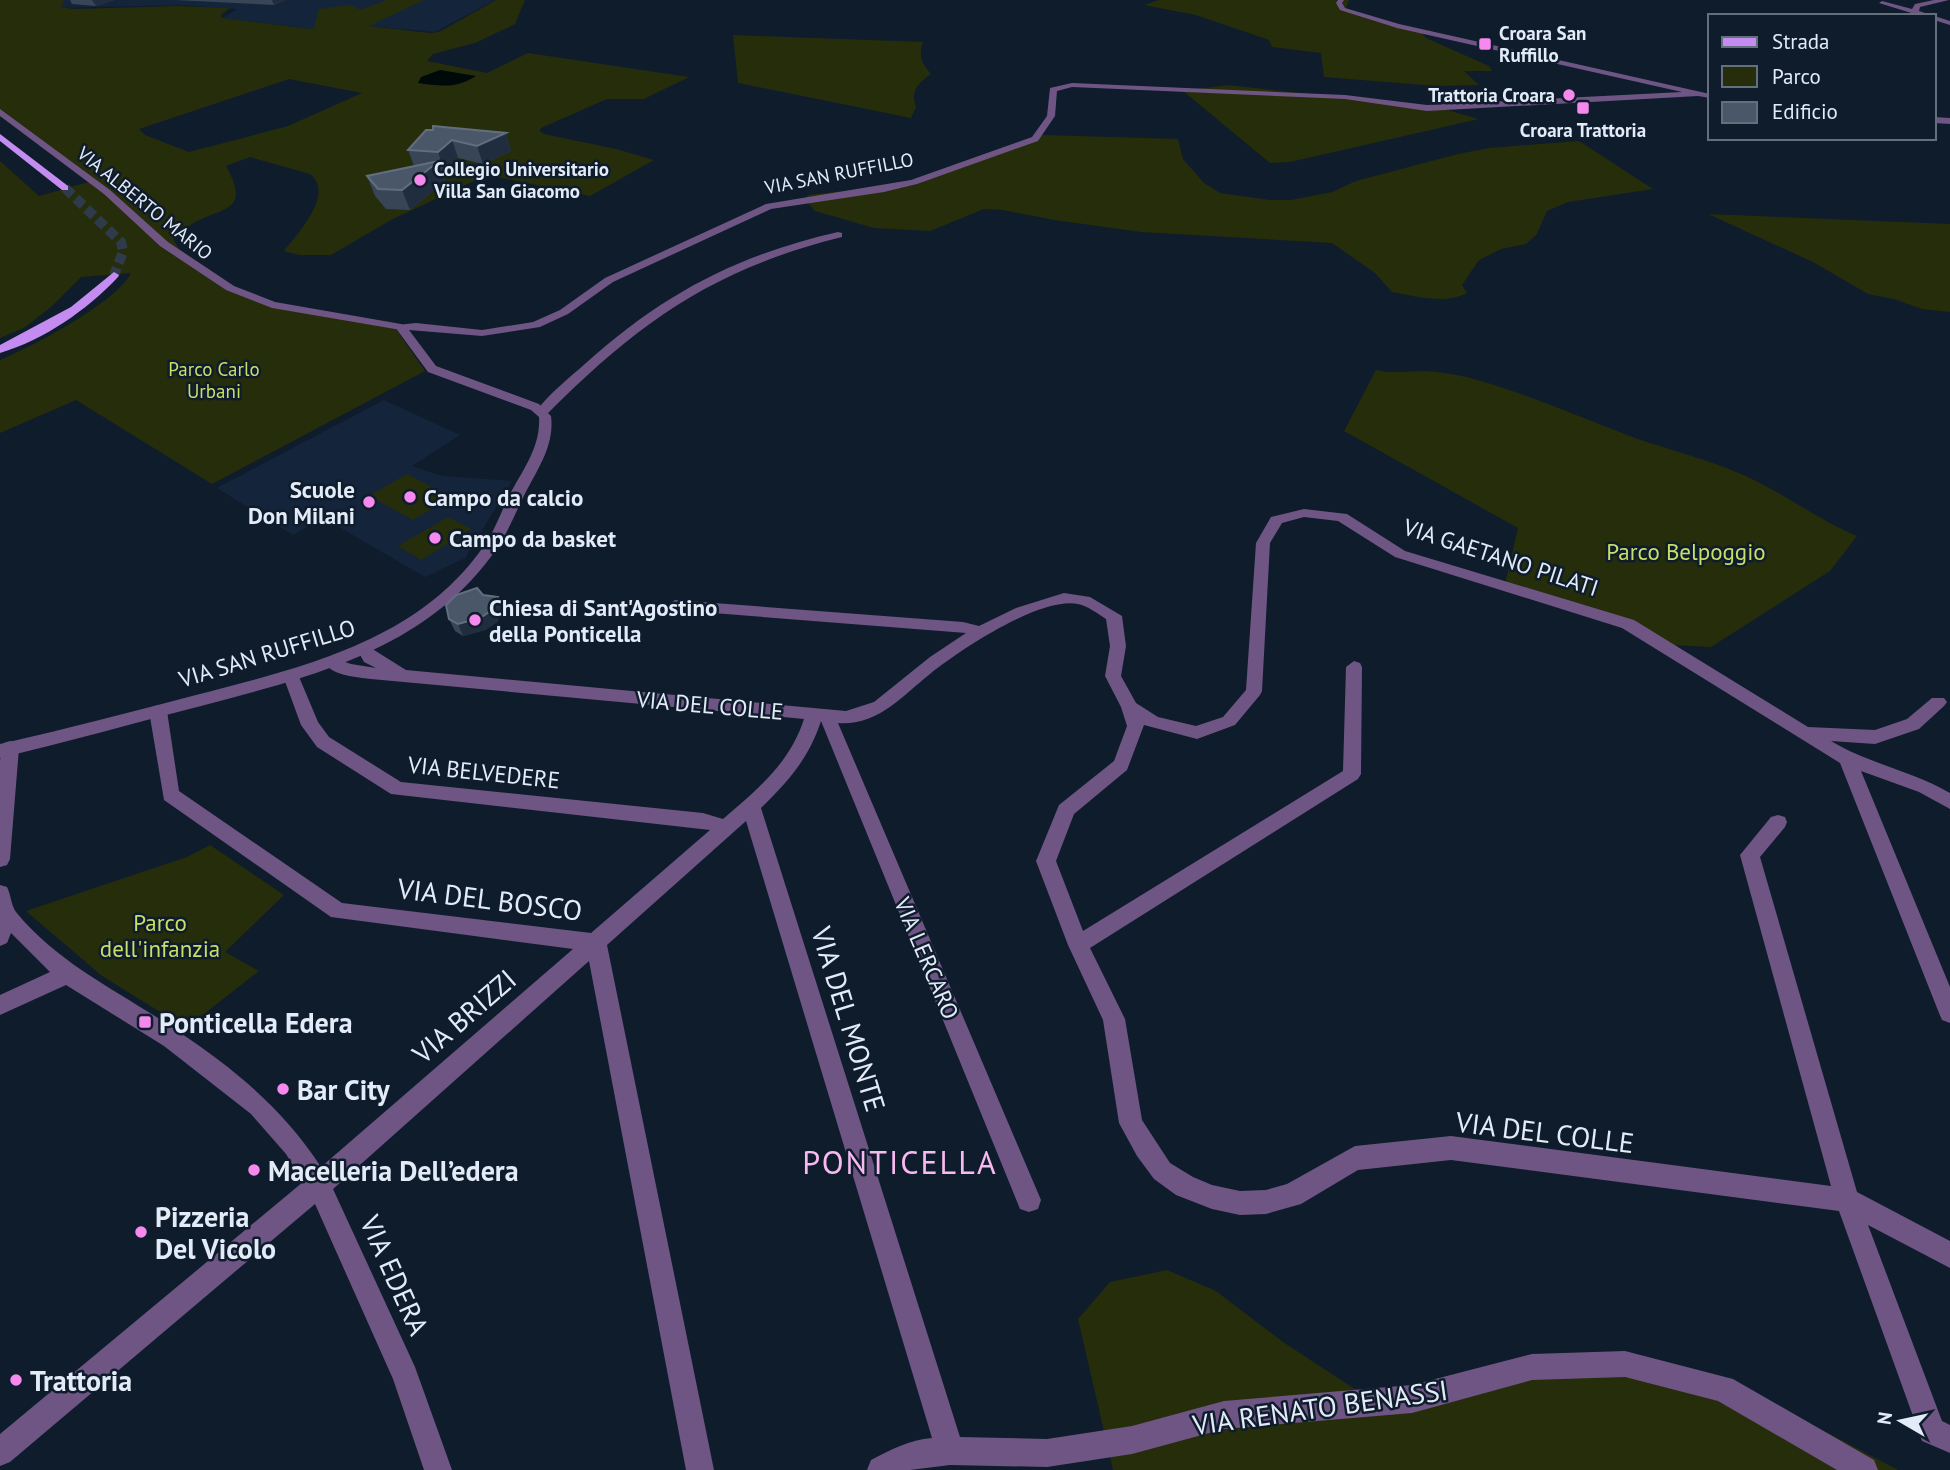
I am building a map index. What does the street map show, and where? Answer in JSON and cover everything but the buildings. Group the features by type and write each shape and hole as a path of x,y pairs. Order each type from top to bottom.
{"main road":[{"path":"0,137 65,188"},
{"path":"0,349 31,335 81,306 98,294 114,275"}],"street":[{"path":"1341,0 1339,3 1342,9 1397,26 1708,96"},
{"path":"1915,10 1917,5 1946,0"},
{"path":"1882,3 1926,14"},
{"name":"VIA SAN RUFFILLO","path":"401,327 408,325 482,333 536,325 564,312 609,280 769,205 914,182 1035,139 1051,117 1053,90 1072,85 1345,97 1427,108 1695,94"},
{"name":"VIA ALBERTO MARIO","path":"0,112 107,192 164,244 237,292 272,305 401,327"},
{"path":"401,327 432,369 542,411 610,346 678,297 772,250 838,235"},
{"name":"VIA SAN RUFFILLO","path":"5,750 333,664 366,651 418,620 465,576 492,545 545,435 547,426 542,411"},
{"name":"VIA GAETANO PILATI","path":"1130,707 1153,722 1197,733 1229,721 1254,691 1263,543 1276,520 1304,513 1342,517 1400,554 1628,624 1847,758 1926,787 1950,802"},
{"name":"VIA DEL COLLE","path":"333,664 349,670 411,677 855,716 888,703 922,671 964,640 1043,601 1079,599 1114,616 1118,646 1112,676 1130,707 1136,726 1121,765 1066,810 1046,861 1078,945 1114,1019 1132,1123 1144,1148 1162,1171 1185,1186 1212,1197 1240,1203 1266,1202 1293,1195 1355,1158 1451,1147 1847,1200 1950,1255"},
{"path":"675,605 963,627 982,632"},
{"name":"VIA DEL COLLE","path":"366,651 370,658 411,677"},
{"path":"1078,945 1352,774 1354,667"},
{"name":"VIA BELVEDERE","path":"291,676 310,725 323,742 397,789 702,820 726,828"},
{"path":"1805,732 1875,737 1913,724 1938,702"},
{"name":"VIA DEL BOSCO","path":"158,711 170,795 338,911 596,943 700,1470"},
{"name":"VIA BRIZZI","path":"0,1452 319,1185 751,806 791,768 820,715"},
{"name":"VIA LERCARO","path":"820,715 1030,1200"},
{"path":"0,859 5,750"},
{"path":"1847,758 1950,1013"},
{"name":"VIA DEL MONTE","path":"751,806 950,1451"},
{"path":"1778,822 1749,855 1847,1200 1932,1431 1950,1439"},
{"path":"0,893 5,914 0,937"},
{"name":"VIA EDERA","path":"5,914 67,974 172,1039 259,1106 294,1146 319,1185 406,1377 438,1470"},
{"path":"0,1005 67,974"},
{"name":"VIA RENATO BENASSI","path":"881,1470 912,1454 950,1451 1047,1453 1132,1440 1224,1415 1412,1399 1532,1367 1625,1364 1723,1389 1864,1470"}],"shaded area":[{"path":"60,0 495,0 435,32 370,26 310,29 223,18 237,9 184,5 51,8"},
{"path":"440,70 476,76 455,85 418,83 421,77"},
{"name":"Scuole Don Milani","path":"384,400 460,435 412,466 442,476 512,481 465,558 425,577 327,520 325,516 293,535 217,488"}],"green space":[{"name":"Parco Carlo Urbani","path":"0,0 64,0 61,7 74,9 177,6 230,8 221,15 223,18 310,29 314,28 319,9 350,5 361,10 386,0 424,0 369,26 430,33 439,32 496,0 525,0 515,24 475,43 433,54 427,61 487,73 528,53 689,77 644,99 607,99 541,128 540,131 544,134 654,160 590,196 487,175 391,220 331,255 299,255 284,251 305,224 316,202 317,182 310,174 250,157 226,166 236,192 235,200 223,210 189,226 173,239 186,260 262,303 391,322 425,371 212,484 76,400 0,433 0,360 72,323 109,297 131,273 81,277 51,307 24,328 0,338 0,161 39,196 92,181 11,120 0,117","holes":["289,79 362,93 288,126 189,152 145,135 139,129"]},
{"path":"1159,0 1349,0 1346,8 1355,13 1383,24 1422,33 1426,38 1489,66 1492,71 1464,71 1479,85 1436,86 1324,77 1321,53 1272,47 1269,40 1196,15 1144,5"},
{"path":"733,35 923,42 922,60 931,74 916,88 916,107 911,118 738,83"},
{"path":"1227,85 1440,108 1479,119 1290,162 1270,163 1183,91"},
{"path":"1043,135 1178,139 1183,159 1204,183 1220,193 1270,200 1291,200 1332,192 1356,181 1489,148 1579,141 1653,189 1568,202 1547,211 1537,234 1526,244 1501,249 1479,260 1462,285 1467,293 1440,299 1392,292 1375,273 1332,243 1141,232 984,209 930,231 874,228 815,211 808,203 807,195 902,185 1013,149"},
{"path":"1708,214 1950,224 1950,312 1922,309 1894,299 1868,294 1813,262"},
{"name":"Parco Belpoggio","path":"1376,370 1449,374 1509,390 1635,438 1741,474 1857,536 1830,571 1711,647 1671,645 1505,584 1518,528 1344,431"},
{"name":"Campo da calcio","path":"407,474 451,497 413,520 369,496"},
{"name":"Campo da basket","path":"448,517 471,529 421,560 398,546"},
{"name":"Parco dell'infanzia","path":"210,845 284,895 225,952 259,971 186,1028 102,976 26,911 187,857"},
{"path":"1167,1270 1216,1291 1283,1342 1367,1397 1528,1360 1734,1395 1828,1433 1898,1470 1113,1470 1078,1319 1110,1282"}],"tunnel":[{"path":"65,188 121,242 123,252 114,275"}],"place":[{"name":"Croara San Ruffillo","path":"1485,44"},
{"name":"Trattoria Croara","path":"1569,95"},
{"name":"Croara Trattoria","path":"1583,108"},
{"name":"Collegio Universitario Villa San Giacomo","path":"420,180"},
{"name":"Campo da calcio","path":"410,497"},
{"name":"Scuole Don Milani","path":"369,502"},
{"name":"Campo da basket","path":"435,538"},
{"name":"Chiesa di Sant'Agostino della Ponticella","path":"475,620"},
{"name":"Ponticella Edera","path":"145,1022"},
{"name":"Bar City","path":"283,1089"},
{"name":"Macelleria Dell’edera","path":"254,1170"},
{"name":"Pizzeria Del Vicolo","path":"141,1232"},
{"name":"Trattoria","path":"16,1380"}],"district":[{"name":"PONTICELLA","path":"900,1162"}]}
